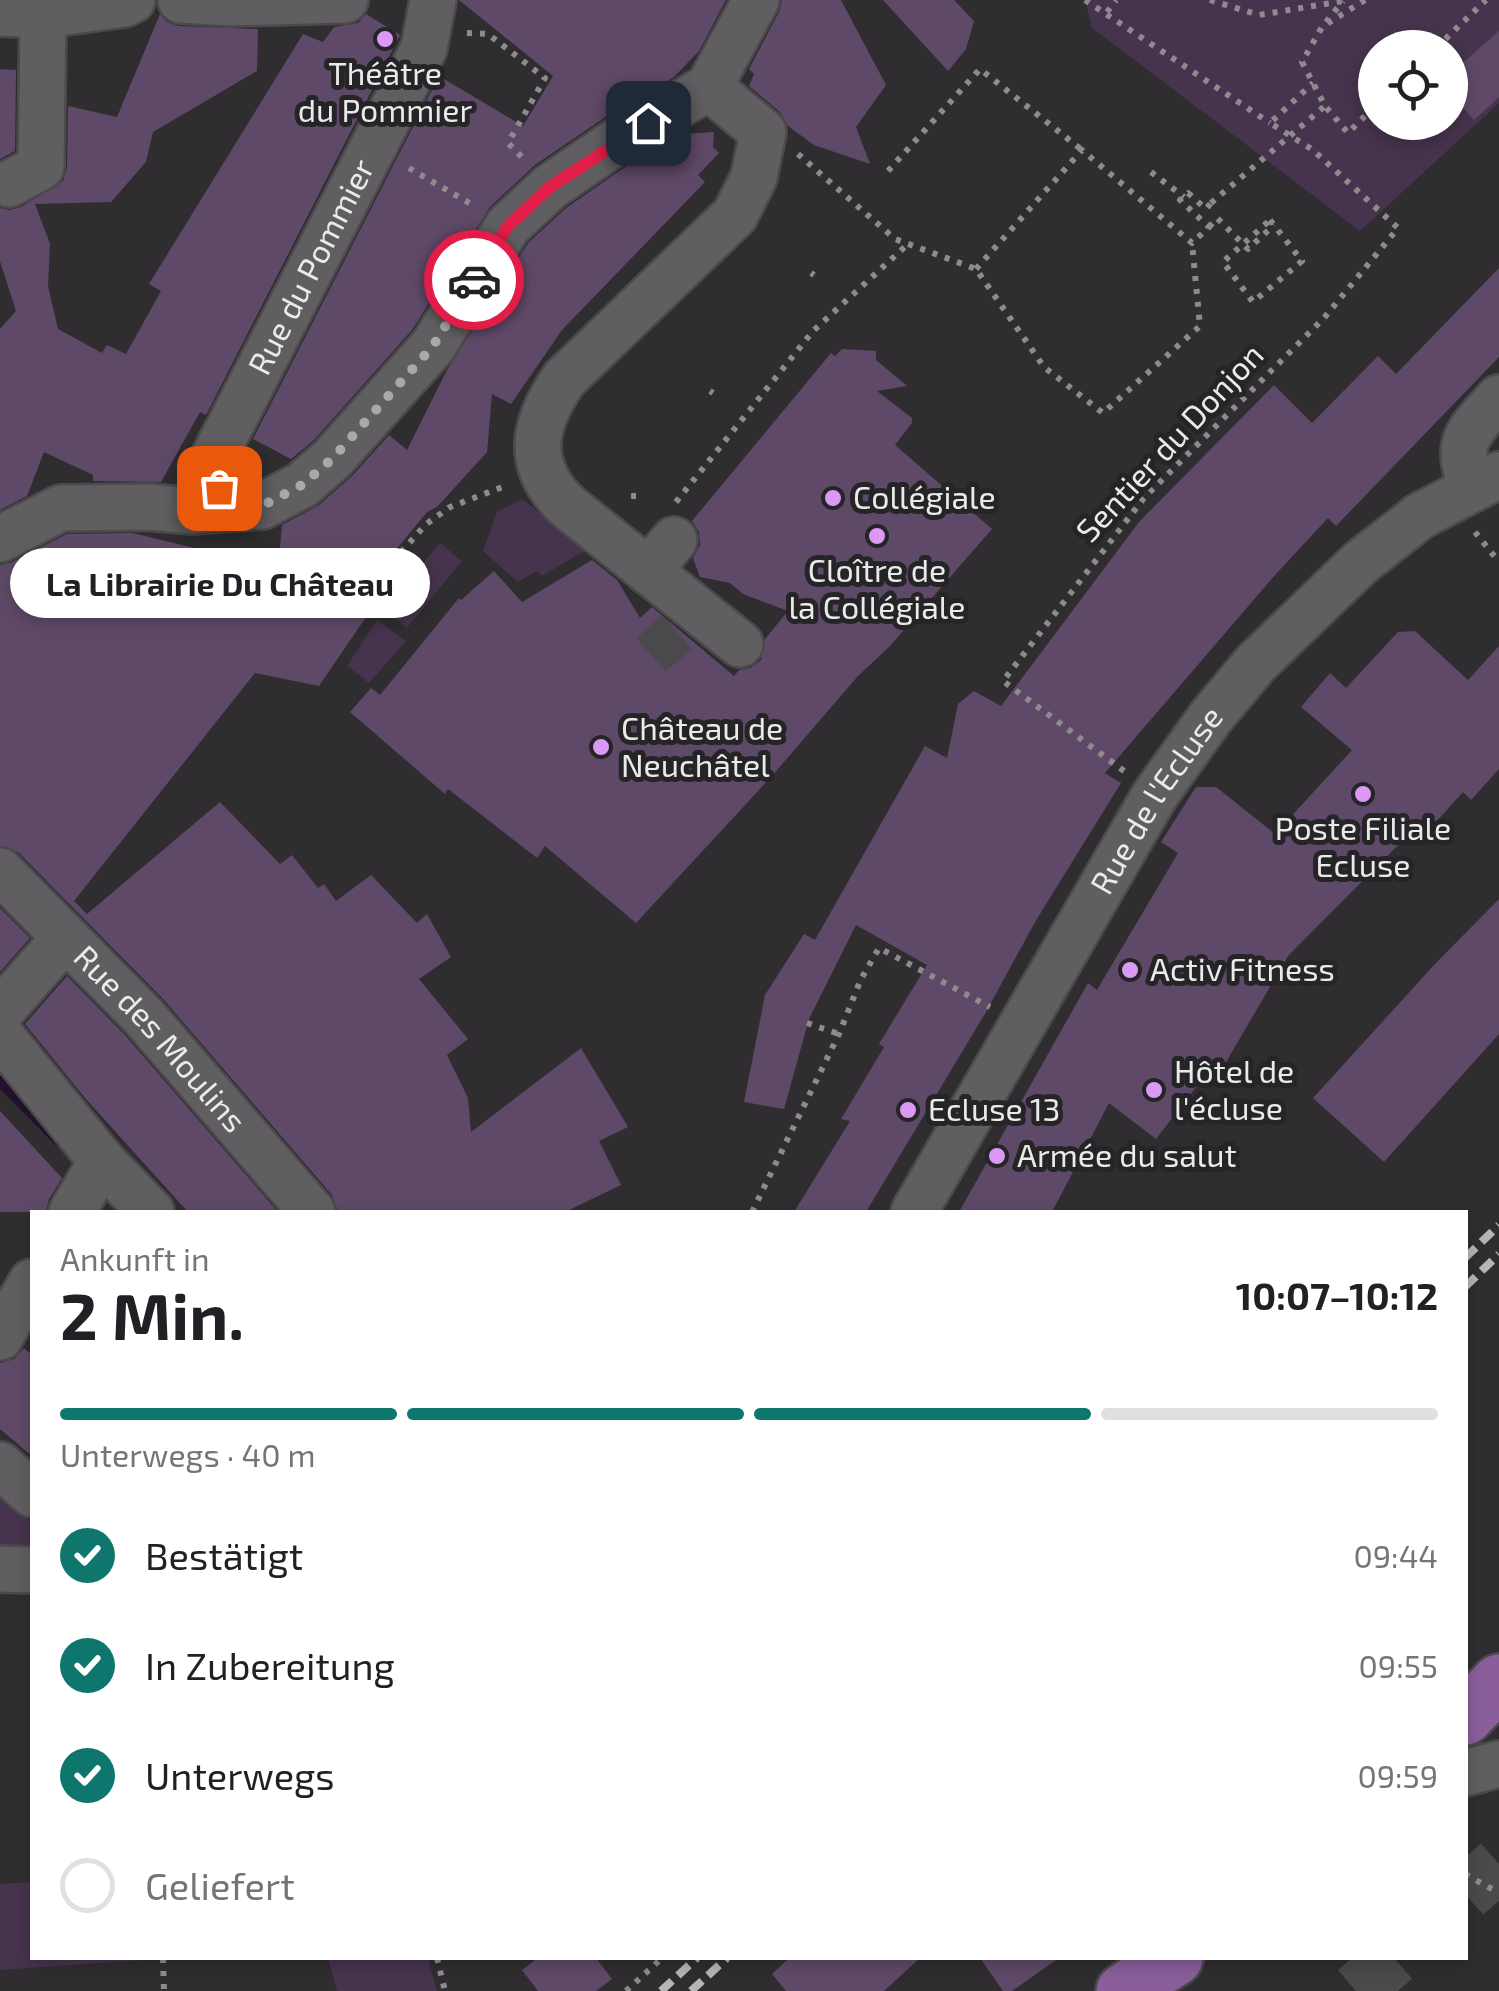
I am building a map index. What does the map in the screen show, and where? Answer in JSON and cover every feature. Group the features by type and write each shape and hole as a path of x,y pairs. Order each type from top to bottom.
{"main road":[{"path":"1468,1714 1499,1682"},
{"path":"1124,1991 1172,1960"}],"street":[{"path":"9,184 41,168 22,14 132,0"},
{"path":"180,0 345,0"},
{"path":"0,539 61,508 150,507 192,511 262,506 302,485 332,459 433,346 508,226 550,187 617,141 709,87 756,0"},
{"name":"Rue du Pommier","path":"262,506 219,488 213,459 424,48 430,16"},
{"path":"709,87 763,132 754,177 735,215 564,379 546,405 539,432 538,461 548,487 566,505 661,556 686,620 740,644"},
{"path":"1481,497 1466,470 1462,446 1499,398"},
{"name":"Rue de l'Ecluse","path":"915,1210 1155,795 1210,718 1255,664 1360,563 1420,516 1481,497"},
{"name":"Rue des Moulins","path":"0,871 144,1016 310,1210"},
{"path":"0,1012 64,939"},
{"path":"0,1035 102,1161 149,1210"},
{"path":"73,1210 102,1161"},
{"path":"0,1466 30,1492"},
{"path":"0,1569 30,1570"},
{"path":"1468,1773 1499,1764"}],"path":[{"name":"Sentier du Donjon","path":"1084,0 1108,12 1313,150 1398,228 1324,318 1144,498 1003,681 1155,795"},
{"path":"1108,12 1116,0"},
{"path":"1210,0 1259,15 1343,0"},
{"path":"1343,0 1302,62 1325,106 1348,133 1358,123"},
{"path":"1322,28 1365,0"},
{"path":"1455,30 1486,0"},
{"path":"430,16 488,34 545,78 508,143 550,187"},
{"path":"792,150 896,239 976,269 1044,367 1103,414 1200,326 1192,243 980,68 888,171"},
{"path":"1270,123 1313,83"},
{"path":"1209,227 1180,200 1188,193 1206,210 1325,106"},
{"path":"373,147 508,226"},
{"path":"976,269 1082,150"},
{"path":"1151,172 1184,197"},
{"path":"1192,243 1217,218 1248,249 1274,225"},
{"path":"1270,220 1274,225 1302,261 1253,302 1223,262 1270,220"},
{"path":"661,556 672,507 813,331 909,243"},
{"path":"260,557 332,577 377,580 425,525 450,508 542,470"},
{"path":"1481,497 1498,561"},
{"path":"753,1210 879,948 995,1010"},
{"path":"807,1023 839,1034"},
{"path":"1468,1876 1499,1893"},
{"path":"163,1960 164,1991"},
{"path":"437,1960 445,1991"},
{"path":"626,1991 660,1960"}],"shaded area":[{"path":"1085,0 1499,0 1499,103 1468,132 1468,30 1358,30 1358,140 1459,140 1360,231 1092,28"},
{"path":"522,499 586,550 542,576 537,571 518,582 483,551 497,512"},
{"path":"440,543 462,561 407,628 384,609"},
{"path":"377,620 406,641 369,683 347,666"},
{"path":"0,1496 30,1521 30,1546 0,1547"},
{"path":"30,1882 30,1960 142,1960 0,1970 0,1884"},
{"path":"329,1960 429,1960 437,1991 337,1991"}],"building":[{"path":"459,0 726,0 699,51 674,77 535,165 490,207 412,330 314,440 291,459 253,439 439,76 523,126 553,76"},
{"path":"782,0 841,0 886,85 856,127 870,164 814,145 788,126 780,112 749,86 754,74 749,69"},
{"path":"883,0 954,0 974,21 966,49 948,71"},
{"path":"160,14 167,22 179,26 258,29 257,71 153,132 146,162 111,202 35,204 50,244 48,286 58,329 102,353 107,345 126,354 161,291 149,284 303,34 323,42 334,27 358,23 366,14 400,35 206,415 200,412 161,482 93,481 93,475 44,452 27,496 0,510 0,329 16,311 0,261 0,208 21,207 63,181 67,167 68,106 117,117"},
{"path":"1499,31 1499,97 1474,120 1468,113 1468,58"},
{"path":"0,69 16,70 15,151 0,159"},
{"path":"714,132 713,147 719,153 698,175 705,182 562,330 511,404 492,394 487,452 437,507 427,512 362,591 381,595 319,686 255,673 74,901 87,914 220,802 280,864 292,855 318,888 324,884 336,901 371,875 417,923 427,914 451,957 419,979 468,1039 447,1055 468,1098 471,1132 581,1048 628,1127 599,1141 621,1185 569,1210 337,1210 332,1195 163,999 19,853 0,846 0,565 67,534 132,533 278,568 282,525 319,505 389,435 407,450 447,370 528,243 566,208 682,134"},
{"path":"1499,268 1499,357 1336,526 1328,518 1105,773 1121,783 867,1210 795,1210 850,1121 841,1119 884,1047 879,1044 927,965 856,925 809,1019 784,1109 744,1102 765,995 804,934 815,940 925,746 947,758 958,704 974,691 1001,706 1139,522 1274,385 1312,423 1378,356 1396,374"},
{"name":"Château de Neuchâtel","path":"842,349 876,351 876,360 907,386 877,391 912,418 895,445 992,529 636,923 545,846 537,858 448,789 445,794 350,712 371,688 380,695 459,598 494,571 522,602 592,560 617,580 640,618 652,607 734,676 761,660 765,639 788,611 743,594 730,583 700,577 693,558 700,545 699,532 692,521 831,353 835,356"},
{"path":"1415,631 1468,680 1499,646 1499,769 1471,800 1463,792 1436,822 1428,815 1288,956 1222,1069 1214,1064 1156,1139 1109,1103 1053,1210 960,1210 1088,983 1097,990 1178,853 1161,842 1196,787 1216,787 1275,834 1352,750 1301,707 1330,673 1346,688 1398,632"},
{"path":"1499,899 1499,1034 1384,1162 1313,1098"},
{"path":"0,908 30,938 0,972"},
{"path":"67,976 125,1035 276,1210 186,1210 85,1098 25,1024"},
{"path":"0,1111 62,1178 46,1210 0,1212"},
{"path":"24,1348 30,1353 30,1454 0,1429 0,1363 14,1359"},
{"path":"535,1960 598,1960 612,1979 596,1991 538,1991 522,1970"},
{"path":"787,1960 918,1960 884,1991 786,1991 772,1974"},
{"path":"981,1960 1056,1960 1012,1991 1003,1991"}],"waterway":[{"path":"0,1081 59,1141"}],"tunnel":[{"path":"651,655 677,632"},
{"path":"1468,1891 1499,1864"},
{"path":"1356,1991 1392,1960"}],"railway":[{"path":"1468,1255 1499,1225"},
{"path":"1468,1284 1499,1254"},
{"path":"661,1991 695,1960"},
{"path":"691,1991 725,1960"}],"way so far":[{"path":"219,488 262,506 302,485 332,459 433,346 474,280"}],"place":[{"name":"Théâtre du Pommier","path":"385,39"},
{"name":"La Librairie Du Château","path":"219,488"},
{"name":"Collégiale","path":"833,498"},
{"name":"Cloître de la Collégiale","path":"877,536"},
{"name":"Château de Neuchâtel","path":"601,747"},
{"name":"Poste Filiale Ecluse","path":"1363,794"},
{"name":"Activ Fitness","path":"1130,970"},
{"name":"Hôtel de l'écluse","path":"1154,1090"},
{"name":"Ecluse 13","path":"908,1110"},
{"name":"Armée du salut","path":"997,1156"}],"route":[{"path":"474,280 508,226 550,187 648,123"}]}
